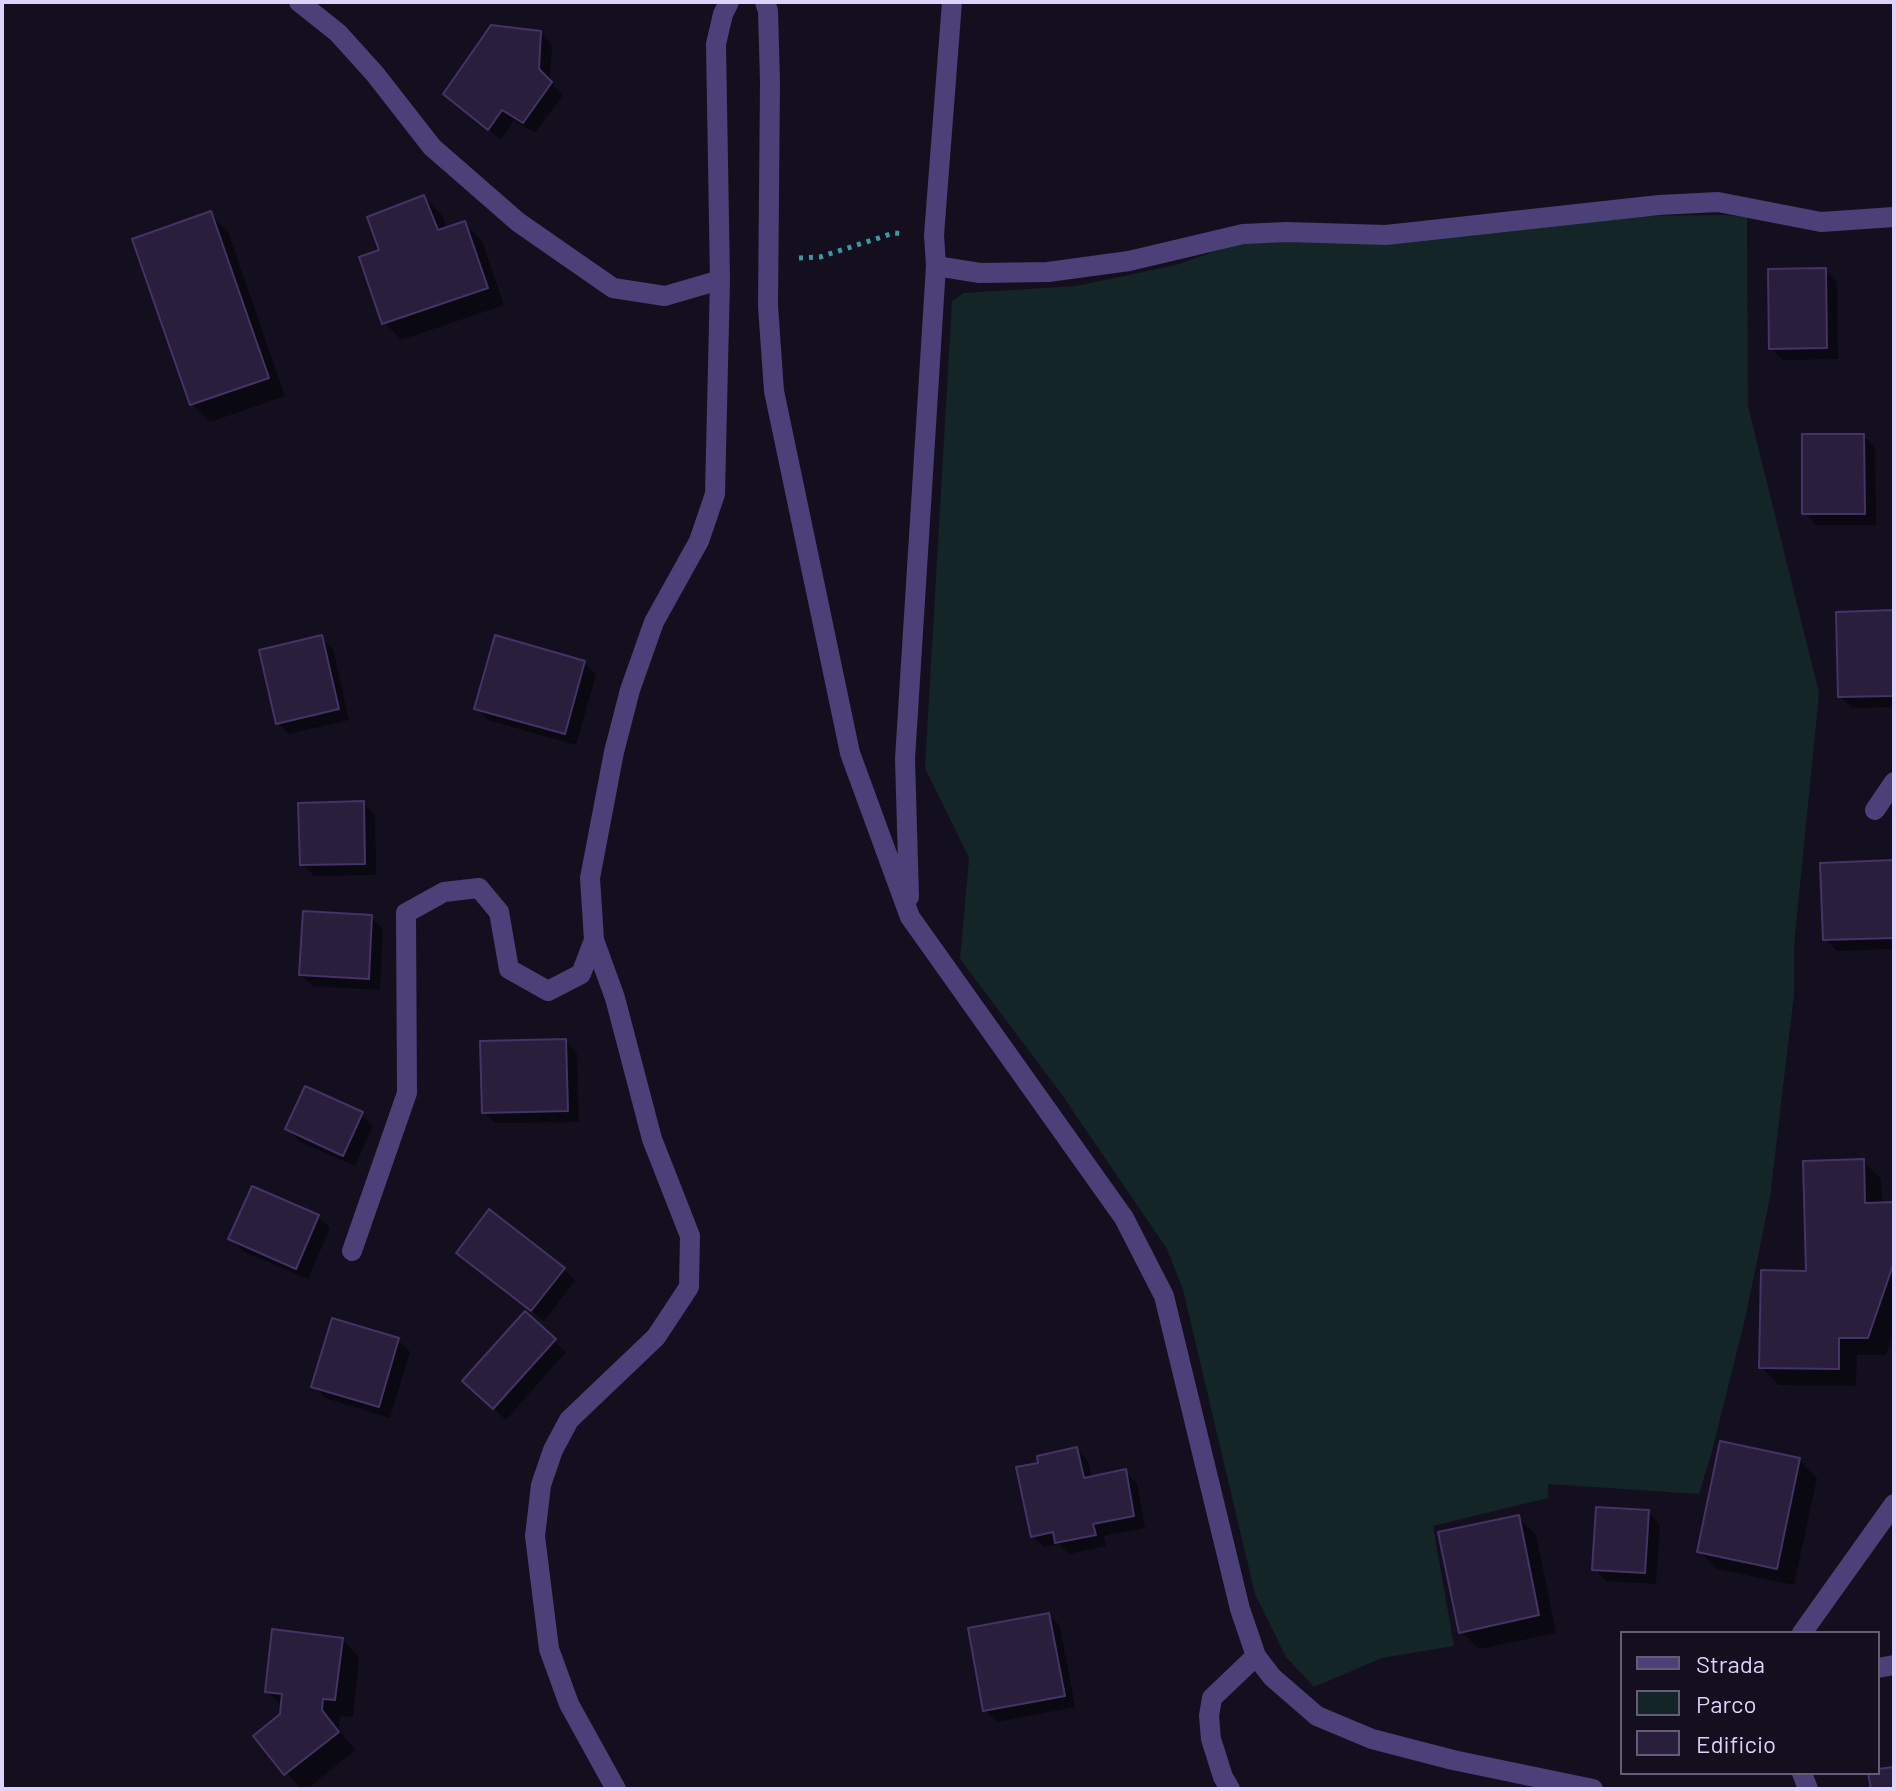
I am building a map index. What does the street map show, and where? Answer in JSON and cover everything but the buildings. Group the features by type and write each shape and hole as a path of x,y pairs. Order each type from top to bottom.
{"street":[{"path":"299,2 338,33 375,74 432,147 518,222 613,288 665,296 720,280"},
{"path":"616,1789 569,1704 549,1649 535,1536 541,1485 553,1450 569,1420 656,1337 689,1287 690,1236 652,1139 615,998 594,940 590,878 614,752 630,690 654,622 699,541 715,494 720,280 716,44 729,2"},
{"path":"765,2 768,11 769,68 768,306 774,391 850,753 910,917 1124,1218 1164,1296 1240,1609 1256,1656 1272,1677 1317,1716 1372,1739 1453,1760 1593,1789"},
{"path":"910,917 905,759 936,266 934,235 952,2"},
{"path":"936,266 980,273 1048,272 1129,261 1243,234 1386,235 1643,207 1718,202 1821,222 1894,217"},
{"path":"1875,810 1894,782"},
{"path":"352,1251 407,1093 406,913 444,892 479,888 499,912 509,969 548,991 581,974 594,940"},
{"path":"1803,1631 1894,1504"},
{"path":"1230,1789 1211,1739 1209,1716 1212,1698 1256,1656"}],"path":[{"path":"769,259 820,257 894,233 934,235"}],"green space":[{"path":"1636,216 1747,217 1748,406 1819,693 1794,946 1794,995 1770,1197 1746,1315 1711,1455 1699,1494 1548,1484 1548,1498 1433,1526 1454,1646 1382,1658 1314,1687 1286,1657 1255,1594 1183,1290 1167,1249 1060,1092 960,959 969,858 925,768 952,301 964,293 1076,286 1176,265 1245,241"}]}
